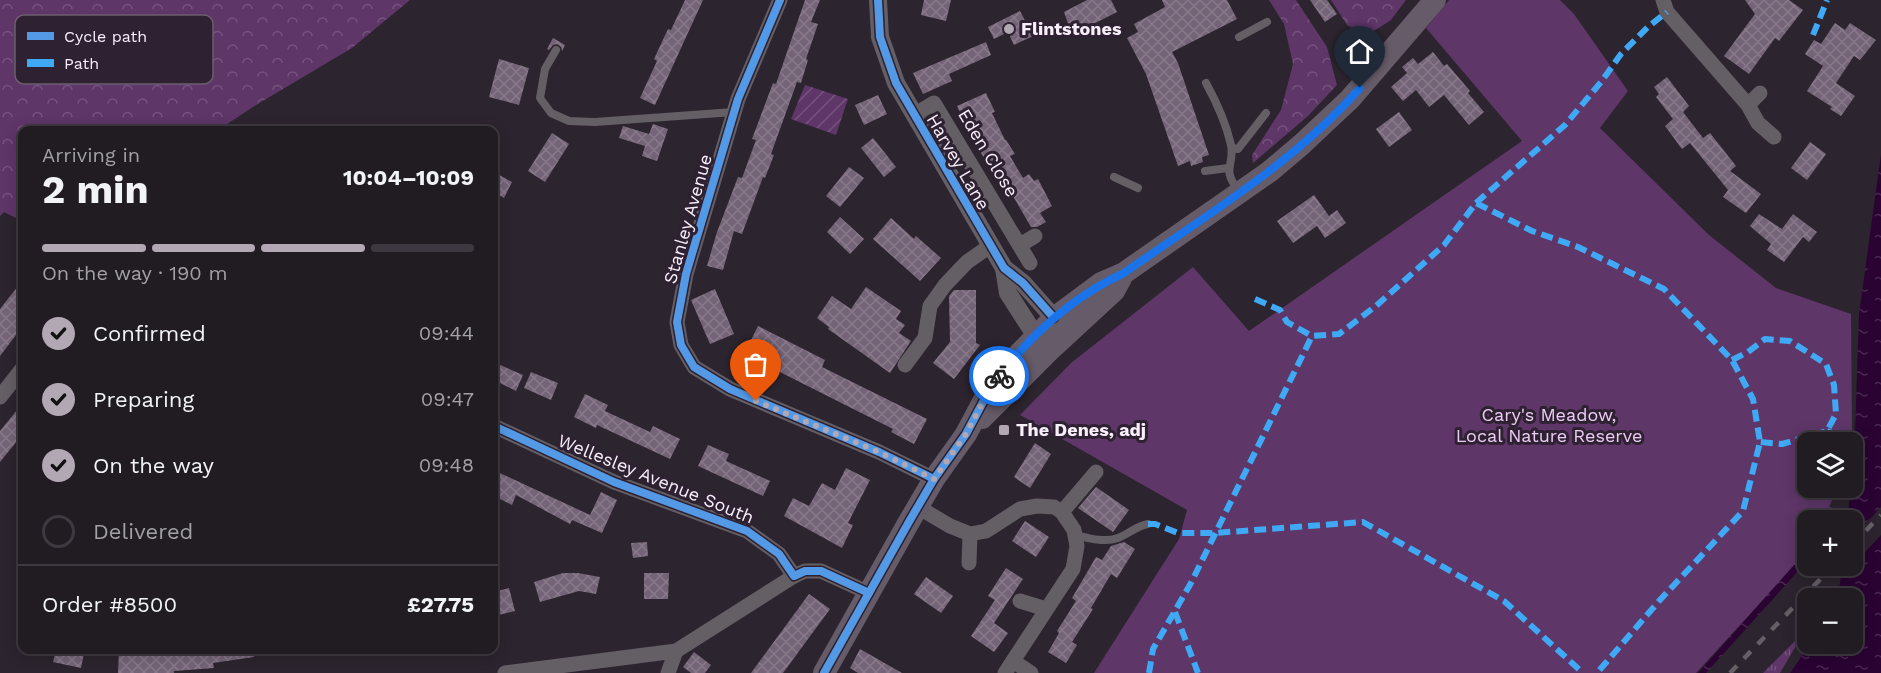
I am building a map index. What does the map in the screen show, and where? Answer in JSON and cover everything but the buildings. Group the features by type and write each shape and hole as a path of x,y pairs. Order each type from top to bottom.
{"main road":[{"path":"824,673 934,479 966,434 1042,343 1061,326 1114,291 1124,273 1269,172 1350,99 1435,0"}],"street":[{"name":"Stanley Avenue","path":"780,0 734,112 686,274 677,322 681,345 694,367 730,389 879,452 934,479"},
{"name":"Harvey Lane","path":"878,0 880,37 896,83 1004,268 1023,283 1061,326"},
{"path":"1662,0 1667,12 1748,105 1758,123 1774,137"},
{"path":"1748,105 1760,93"},
{"name":"Eden Close","path":"914,115 934,103 1030,263"},
{"path":"1020,245 1035,236"},
{"path":"905,365 925,338 930,306 945,285 968,262 990,246"},
{"name":"Harvey Lane","path":"1004,268 1008,293 1042,343"},
{"path":"0,397 18,374"},
{"name":"Wellesley Avenue South","path":"498,428 614,482 747,531 778,554 794,576"},
{"path":"1062,512 1096,472"},
{"path":"918,507 950,526 970,534 986,531 1020,509 1037,506 1054,507 1062,512 1075,535 1077,546 1073,569 1009,667 1031,673"},
{"path":"969,562 970,534"},
{"path":"505,673 676,651 794,576 806,571 821,571 869,593"},
{"path":"1020,601 1047,609"},
{"path":"668,673 676,651"}],"lane":[{"path":"1239,37 1267,22"},
{"path":"556,50 544,69 540,98 551,113 569,121 595,122 734,112"},
{"path":"1206,83 1222,115 1232,148 1228,168 1232,182 1241,192"},
{"path":"1232,148 1238,149 1266,113"},
{"path":"1205,171 1228,168"},
{"path":"1114,177 1138,188"},
{"path":"1075,535 1103,540 1117,538 1140,525 1148,524"}],"green space":[{"path":"0,0 410,0 352,48 224,126 18,126 18,219 4,212 0,216"},
{"path":"1269,0 1296,0 1327,47 1337,85 1308,116 1253,163 1252,155 1281,110 1293,64 1284,24"},
{"path":"1331,0 1406,0 1391,20 1366,36 1347,25"},
{"name":"Cary's Meadow, Local Nature Reserve","path":"1449,0 1560,0 1574,14 1628,91 1600,128 1709,235 1776,288 1851,314 1852,432 1797,432 1797,498 1833,498 1829,507 1841,510 1797,510 1797,563 1696,673 1094,673 1179,539 1187,510 1020,415 1071,363 1193,267 1249,331 1522,141 1426,28"},
{"path":"805,85 848,99 836,135 791,119"},
{"path":"1797,639 1797,644 1780,673 1763,673"}],"water":[{"path":"1881,154 1881,673 1790,673 1803,654 1863,654 1863,588 1839,588 1841,576 1863,576 1863,510 1848,510 1850,498 1863,498 1863,432 1855,432 1859,314"},
{"path":"1794,565 1797,565 1797,572 1706,673 1698,673"}],"pier":[{"path":"1881,507 1881,535 1863,554 1863,526"}],"railway":[{"path":"1863,534 1881,515"},
{"path":"1730,673 1823,576"}],"marked path":[{"path":"1813,35 1827,0"},
{"path":"1476,203 1565,125 1621,54 1667,12"},
{"path":"1255,299 1280,310 1287,322 1312,336 1339,334 1376,306 1444,245 1476,203 1532,231 1578,247 1664,289 1732,360 1753,399 1760,442 1743,511 1659,601 1597,673"},
{"path":"1149,673 1153,649 1191,583 1312,336"},
{"path":"1732,360 1748,352 1765,339 1790,341 1826,364 1834,385 1836,414 1827,431 1782,444 1760,442"},
{"path":"1148,524 1155,524 1178,533 1215,533 1363,522 1504,601 1583,673"},
{"path":"1175,612 1198,673"}],"cycle path":[{"path":"780,0 738,99 686,274 677,322 681,345 694,367 730,389 879,452 934,479"},
{"path":"878,0 880,37 896,83 1004,268 1023,283 1054,318"},
{"path":"824,673 910,520 934,479 966,434 991,387"},
{"path":"498,428 614,482 747,531 779,554 794,576 805,571 821,571 869,593"}],"way so far":[{"path":"756,401 879,452 934,479 966,434 999,376"}],"place":[{"name":"Flintstones","path":"1009,29"},
{"name":"The Denes, adj","path":"1004,430"}],"route":[{"path":"999,376 1035,335 1054,318 1101,283 1124,273 1269,172 1301,145 1360,88"}]}
